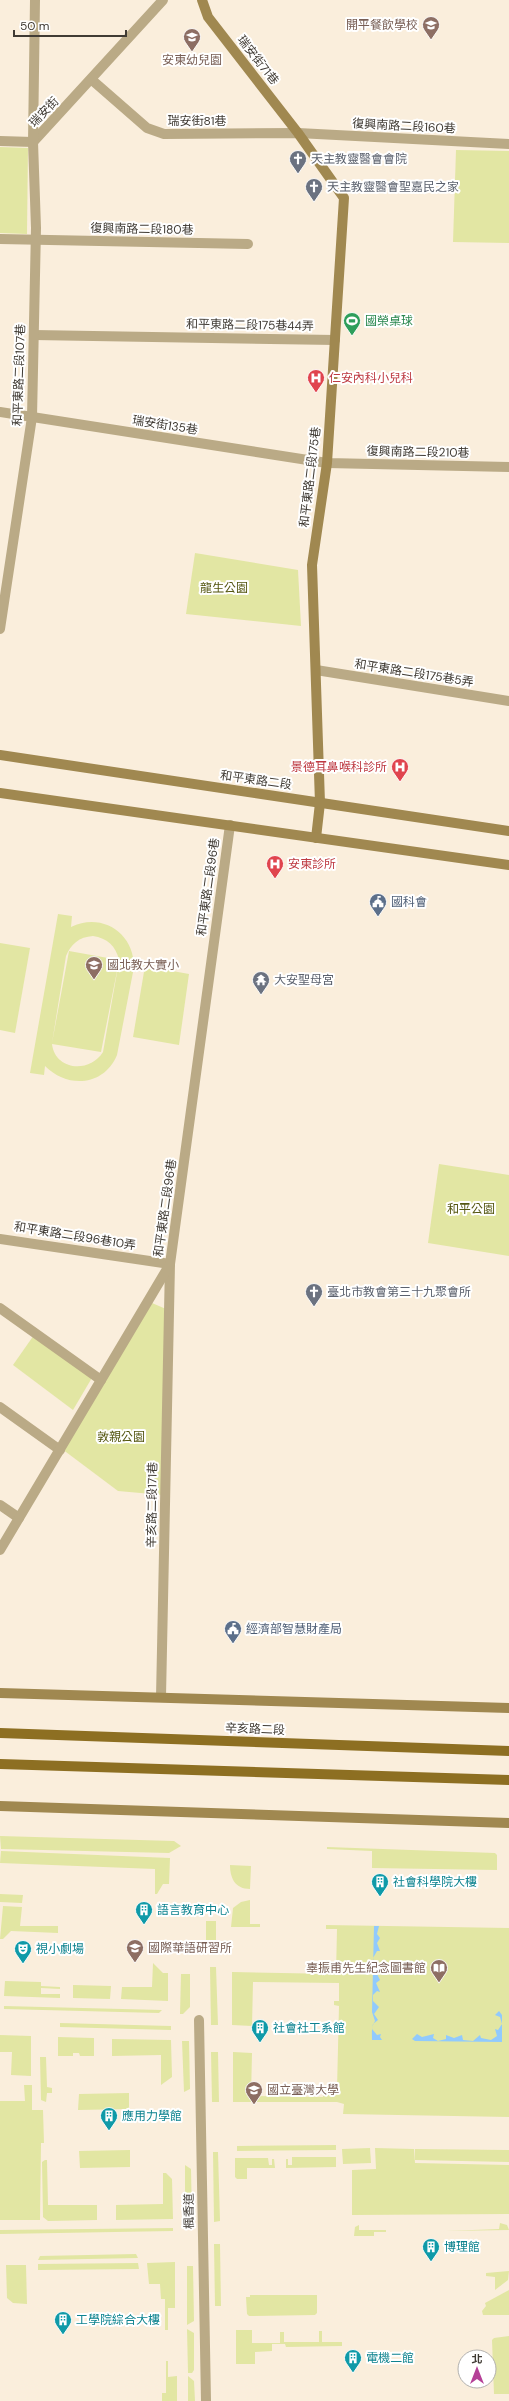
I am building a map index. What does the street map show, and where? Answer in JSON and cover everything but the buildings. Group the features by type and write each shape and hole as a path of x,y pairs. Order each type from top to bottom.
{"main road":[{"name":"瑞安街71巷","path":"202,0 208,17 298,133"},
{"name":"和平東路二段175巷","path":"298,133 344,198 327,463 312,565 320,803 316,838"},
{"name":"和平東路二段","path":"0,755 509,831"},
{"path":"0,792 509,865"},
{"path":"0,1693 509,1708"},
{"name":"辛亥路二段","path":"0,1733 509,1751"},
{"path":"0,1764 509,1780"},
{"path":"0,1806 509,1823"}],"street":[{"path":"0,141 33,142 35,0"},
{"name":"瑞安街","path":"35,240 33,142 92,80 163,0"},
{"name":"瑞安街81巷","path":"92,80 147,128 164,134 298,133"},
{"name":"復興南路二段160巷","path":"298,133 509,144"},
{"path":"0,239 35,240"},
{"name":"復興南路二段180巷","path":"35,240 248,244"},
{"name":"和平東路二段107巷","path":"0,629 32,417 35,240"},
{"name":"和平東路二段175巷44弄","path":"34,334 335,340"},
{"name":"瑞安街135巷","path":"0,412 327,463"},
{"name":"復興南路二段210巷","path":"327,463 509,467"},
{"name":"和平東路二段175巷5弄","path":"316,670 509,701"},
{"name":"和平東路二段96巷","path":"0,1550 170,1264 230,825"},
{"name":"和平東路二段96巷10弄","path":"0,1238 170,1264"},
{"name":"辛亥路二段171巷","path":"161,1697 170,1264"},
{"path":"0,1308 101,1380"},
{"path":"0,1407 60,1450"},
{"path":"0,1505 19,1518"},
{"name":"楓香道","path":"199,2020 206,2401"}],"green space":[{"path":"0,147 28,148 27,234 0,233"},
{"path":"456,150 509,151 509,243 453,242"},
{"name":"龍生公園","path":"195,553 298,570 301,626 186,614"},
{"path":"58,914 72,916 71,927 83,923 94,922 105,924 122,935 129,944 133,955 134,967 117,1055 104,1073 85,1081 74,1081 64,1078 45,1066 44,1075 30,1073","holes":["93,936 107,941 116,951 119,960 69,951 52,1043 66,956 70,948 76,942","119,961 103,1052 90,1064 82,1066 66,1064 54,1053 52,1044 101,1052"]},
{"path":"0,943 30,948 15,1033 0,1030"},
{"path":"145,966 189,974 179,1045 133,1037"},
{"name":"和平公園","path":"439,1164 509,1175 509,1256 428,1243"},
{"name":"敦親公園","path":"152,1303 166,1309 163,1495 118,1491 62,1449"},
{"path":"34,1335 93,1376 73,1410 13,1365"},
{"path":"0,1836 174,1841 181,1846 169,1853 1,1849"},
{"path":"327,1847 495,1853 497,1855 497,1870 372,1868 372,1851 327,1849"},
{"path":"1,1851 170,1858 169,1884 163,1884 157,1894 155,1894 155,1869 0,1863"},
{"path":"230,1865 251,1866 250,1889 245,1889 234,1882"},
{"path":"0,1894 23,1895 22,1903 0,1902"},
{"path":"250,1900 250,1924 260,1924 260,1927 231,1927 233,1908 241,1902"},
{"path":"3,1906 22,1907 20,1926 58,1926 58,1933 11,1931 3,1939 0,1939"},
{"path":"206,1921 216,1921 216,1949 206,1947"},
{"path":"326,1925 509,1928 509,2117 343,2114 344,2104 337,2102 233,2102 233,2052 252,2053 251,2096 323,2097 323,2089 337,2089 339,2006 334,2005 334,2001 339,2001 339,1983 253,1982 252,2026 232,2025 232,1972 336,1974 337,1929 326,1929"},
{"path":"153,1963 163,1973 168,1973 168,2001 121,1999 122,1987 152,1987"},
{"path":"210,1967 216,1967 218,2025 211,2025"},
{"path":"181,1974 190,1974 190,2007 183,2014 180,2014"},
{"path":"5,1981 41,1982 41,1986 60,1987 60,1989 41,1988 41,1994 60,1994 60,1998 4,1996"},
{"path":"73,1985 111,1986 110,1999 73,1998"},
{"path":"4,2006 162,2010 159,2013 4,2009"},
{"path":"60,2023 171,2026 171,2030 60,2027"},
{"path":"0,2035 31,2036 31,2076 11,2075 12,2052 0,2052"},
{"path":"58,2037 94,2038 94,2056 80,2056 79,2053 73,2053 73,2056 58,2056"},
{"path":"112,2039 171,2040 172,2077 161,2085 161,2055 112,2056"},
{"path":"182,2041 189,2041 190,2089 184,2092"},
{"path":"211,2052 218,2052 219,2102 212,2102"},
{"path":"40,2057 46,2057 47,2087 52,2088 52,2093 47,2093 46,2102 41,2100"},
{"path":"24,2085 32,2085 32,2110 43,2110 44,2143 41,2143 40,2220 0,2220 0,2101 25,2101"},
{"path":"129,2093 129,2109 78,2110 79,2094"},
{"path":"336,2145 336,2150 237,2151 237,2146"},
{"path":"370,2148 371,2163 343,2164 342,2149"},
{"path":"375,2148 414,2149 415,2163 509,2165 509,2214 352,2215 352,2170 376,2169"},
{"path":"415,2149 509,2150 509,2162 415,2160"},
{"path":"130,2150 130,2167 80,2168 79,2151"},
{"path":"213,2152 218,2152 220,2221 214,2222"},
{"path":"292,2157 336,2157 336,2167 286,2168 286,2159 288,2159 288,2165 292,2165"},
{"path":"235,2158 268,2158 269,2165 272,2165 272,2159 274,2159 275,2168 247,2168 247,2179 237,2179 235,2177"},
{"path":"47,2160 48,2205 97,2205 97,2220 48,2221 43,2217 42,2162"},
{"path":"185,2165 191,2169 192,2219 185,2219"},
{"path":"163,2173 166,2173 172,2179 173,2219 116,2220 116,2205 163,2204"},
{"path":"500,2223 507,2225 509,2230 446,2231 499,2229"},
{"path":"359,2225 359,2230 386,2230 386,2232 374,2232 374,2236 354,2236 355,2227"},
{"path":"173,2228 173,2231 0,2234 0,2230"},
{"path":"214,2244 220,2244 221,2306 215,2306"},
{"path":"136,2254 138,2258 38,2260 40,2256"},
{"path":"175,2262 175,2308 168,2308 168,2330 165,2330 165,2299 161,2299 160,2284 149,2284 147,2263"},
{"path":"138,2263 139,2269 38,2270 38,2264"},
{"path":"6,2265 26,2265 27,2304 13,2303 7,2298"},
{"path":"187,2266 193,2266 194,2321 187,2325"},
{"path":"509,2271 508,2280 495,2290 495,2277 486,2276 486,2273"},
{"path":"509,2290 509,2315 483,2315 482,2311 486,2306 485,2303"},
{"path":"250,2295 317,2295 317,2313 315,2315 249,2316 247,2314 246,2297 250,2297"},
{"path":"187,2329 194,2333 194,2370 192,2373 188,2373"},
{"path":"236,2330 252,2330 252,2343 280,2343 280,2332 284,2332 284,2342 319,2342 319,2331 322,2331 322,2342 342,2342 342,2346 286,2347 285,2344 272,2344 272,2351 255,2352 255,2364 236,2364"},
{"path":"509,2336 509,2394 494,2394 494,2389 497,2389 497,2349 492,2349 492,2340 494,2338"},
{"path":"166,2361 168,2361 168,2377 177,2376 177,2401 162,2401 162,2393 166,2393"},
{"path":"188,2376 194,2381 195,2401 188,2401"}],"water":[{"path":"374,1926 379,1926 377,1934 380,1938 377,1943 380,1951 377,1951 373,1958"},
{"path":"373,1959 376,1967 380,1969 377,1974 380,1980 376,1983 380,1992 377,1991 373,1995 373,2001 379,2007 374,2014 378,2020 374,2023 375,2021 372,2012"},
{"path":"499,2011 502,2015 502,2024 500,2017 495,2015"},
{"path":"502,2024 502,2042 415,2041 412,2039 417,2034 422,2037 434,2034 433,2038 438,2041 446,2039 446,2035 454,2038 462,2035 463,2040 473,2041 480,2035 481,2038 491,2040 497,2036 495,2029 498,2030"},
{"path":"372,2029 377,2035 381,2034 380,2037 382,2040 372,2040"}],"place":[{"name":"開平餐飲學校","path":"431,40"},
{"name":"安東幼兒園","path":"192,52"},
{"name":"天主教靈醫會會院","path":"298,174"},
{"name":"天主教靈醫會聖嘉民之家","path":"314,202"},
{"name":"國榮桌球","path":"352,336"},
{"name":"仁安內科小兒科","path":"316,393"},
{"name":"景德耳鼻喉科診所","path":"400,782"},
{"name":"安東診所","path":"275,879"},
{"name":"國科會","path":"378,917"},
{"name":"國北教大實小","path":"94,980"},
{"name":"大安聖母宮","path":"261,995"},
{"name":"臺北市教會第三十九聚會所","path":"314,1307"},
{"name":"經濟部智慧財產局","path":"233,1644"},
{"name":"社會科學院大樓","path":"380,1897"},
{"name":"語言教育中心","path":"144,1925"},
{"name":"國際華語研習所","path":"135,1963"},
{"name":"視小劇場","path":"23,1964"},
{"name":"辜振甫先生紀念圖書館","path":"439,1983"},
{"name":"社會社工系館","path":"260,2043"},
{"name":"國立臺灣大學","path":"254,2105"},
{"name":"應用力學館","path":"109,2131"},
{"name":"博理館","path":"431,2262"},
{"name":"工學院綜合大樓","path":"63,2335"},
{"name":"電機二館","path":"353,2373"}]}
